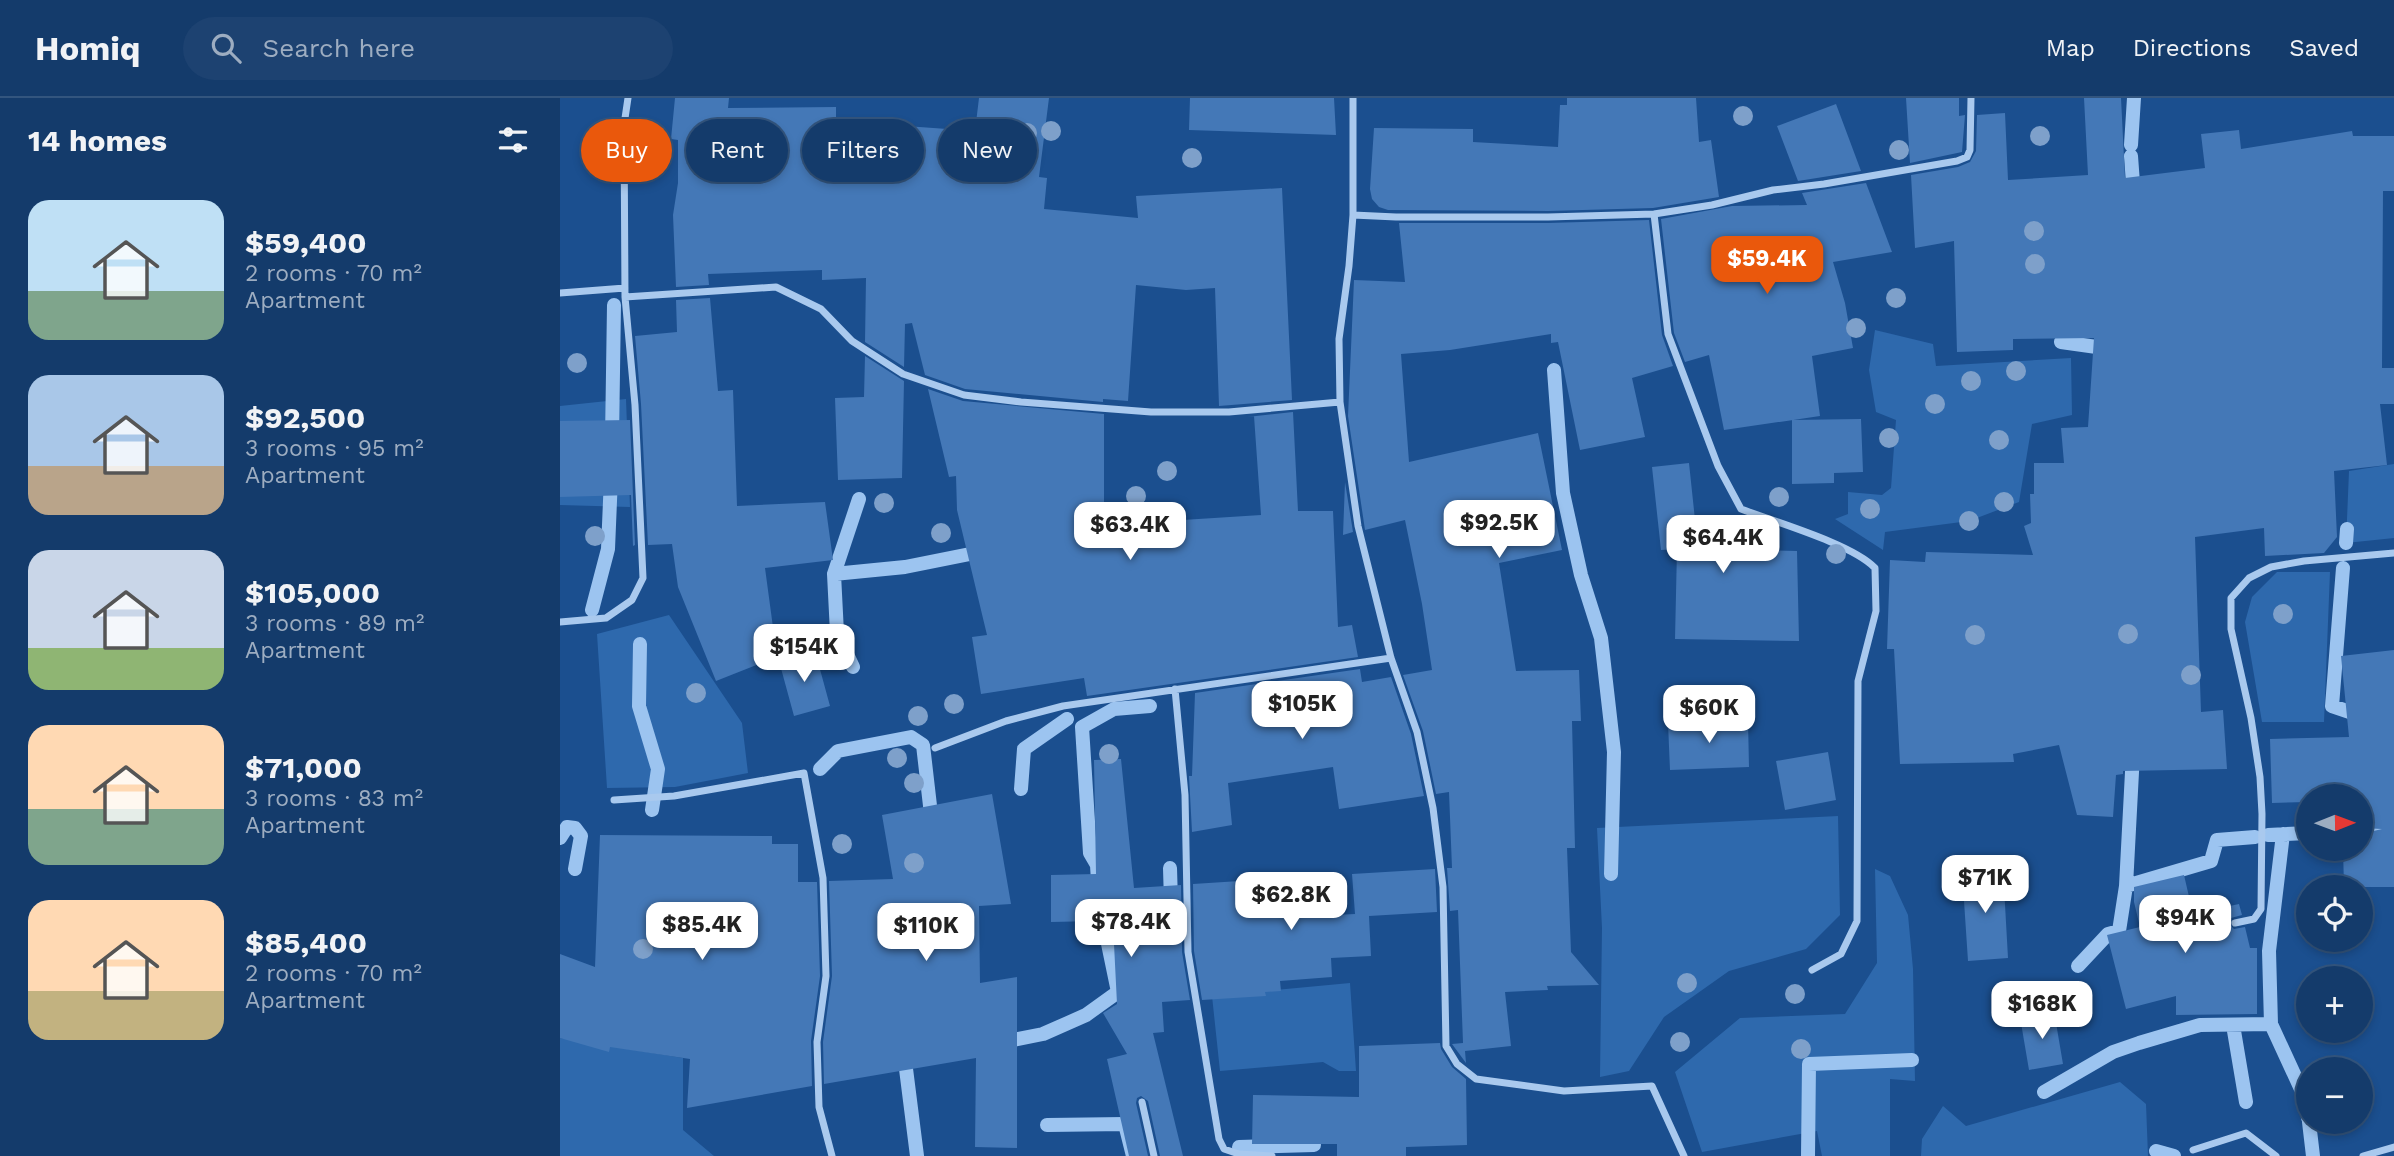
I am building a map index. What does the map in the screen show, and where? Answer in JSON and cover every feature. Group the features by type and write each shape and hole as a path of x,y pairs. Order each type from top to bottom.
{"street":[{"path":"560,622 606,618 632,600 643,578 635,405 625,292 624,125 628,98"},
{"path":"1353,98 1353,215 1339,339 1340,402 1358,526 1391,658 1417,732 1433,808 1443,887 1446,1046 1457,1064 1476,1079 1564,1091 1652,1086 1684,1156"},
{"path":"1353,215 1548,217 1654,214 1712,205 1773,190 1957,161 1966,158 1970,150 1971,98"},
{"path":"1654,214 1668,334 1718,466 1741,509 1866,558 1875,568 1876,611 1858,681 1857,921 1841,954 1812,970"},
{"path":"560,293 776,287 821,309 852,341 903,374 964,395 1151,412 1229,412 1340,402"},
{"path":"2235,923 2254,919 2261,909 2262,814 2260,777 2251,718 2231,629 2231,598 2249,578 2271,567 2304,561 2394,553"},
{"path":"935,748 1006,721 1063,706 1391,658"},
{"path":"1175,689 1185,795 1188,952 1219,1139 1224,1149 1239,1154 1272,1156"},
{"path":"614,800 674,796 804,773 823,878 826,976 817,1042 818,1081 819,1107 832,1156"},
{"path":"1142,1102 1154,1156"},
{"path":"2193,1150 2246,1133 2276,1156"},
{"path":"2363,1156 2394,1147"}],"shaded area":[{"path":"1875,330 1933,344 1936,366 2071,358 2072,415 2032,424 2019,502 1969,521 1885,532 1883,550 1835,519 1848,514 1848,492 1882,495 1891,488 1896,420 1876,412 1869,370"},
{"path":"626,399 630,507 560,505 560,406"},
{"path":"2394,464 2394,538 2346,543 2349,471"},
{"path":"2277,572 2330,572 2324,722 2262,722 2245,622 2252,597"},
{"path":"669,615 742,723 748,773 675,787 607,788 597,634"},
{"path":"1838,816 1840,915 1806,949 1729,971 1664,1017 1629,1071 1600,1077 1602,928 1597,828"},
{"path":"1875,869 1890,876 1908,915 1913,969 1915,1081 1890,1079 1890,1156 1822,1156 1817,1131 1702,1152 1675,1072 1740,1018 1845,1014 1877,963"},
{"path":"1350,983 1356,1071 1339,1071 1323,1062 1220,1071 1212,996"},
{"path":"560,1038 683,1058 683,1130 714,1156 560,1156"},
{"path":"2120,1082 2146,1104 2148,1156 1921,1156 1922,1139 1943,1106 1966,1126"}],"building":[{"path":"675,98 729,98 728,108 836,107 836,119 802,119 802,182 924,182 924,127 938,128 938,182 1037,182 1037,119 976,119 979,98 1049,98 1039,177 1047,178 1044,209 1138,218 1136,196 1282,188 1292,400 1219,406 1215,288 1186,290 1136,285 1128,401 1103,399 1103,402 965,389 925,375 912,323 905,324 904,367 865,342 866,278 822,280 822,270 708,274 709,285 676,287 673,215 678,183 678,140 672,139"},
{"path":"1190,98 1334,98 1336,135 1189,130"},
{"path":"1567,98 1696,98 1699,142 1711,140 1719,197 1653,208 1548,211 1388,210 1379,207 1372,199 1370,189 1374,128 1473,129 1473,142 1558,147 1560,105 1567,105"},
{"path":"1906,98 1959,98 1959,116 1965,115 1962,152 1910,163"},
{"path":"2084,98 2121,98 2125,178 2205,168 2201,134 2239,130 2241,149 2352,131 2353,136 2394,136 2394,191 2383,191 2382,368 2394,368 2394,404 2380,404 2387,465 2334,471 2337,537 2324,553 2265,556 2264,528 2195,537 2201,712 2223,710 2227,769 2123,771 2123,774 2116,775 2113,817 2077,815 2059,745 2013,754 2014,762 1900,764 1894,649 1887,649 1890,560 1925,562 1926,552 2033,555 2024,526 2031,523 2030,494 2034,494 2034,463 2064,463 2061,428 2088,427 2094,338 2013,339 2013,350 1957,352 1954,241 1915,248 1911,175 1958,167 1970,162 1976,151 1977,115 2005,113 2008,180 2088,175"},
{"path":"1836,104 1861,171 1798,181 1777,126"},
{"path":"1866,183 1892,252 1833,262 1845,303 1853,348 1812,356 1820,416 1724,430 1709,355 1685,362 1674,333 1661,219 1732,206 1807,205 1802,193"},
{"path":"1649,220 1662,335 1673,366 1632,378 1645,437 1580,450 1558,342 1551,343 1551,334 1450,350 1401,354 1409,462 1538,433 1562,550 1499,563 1516,671 1579,670 1581,721 1572,721 1575,848 1567,848 1571,952 1599,985 1547,986 1548,990 1505,992 1511,1046 1465,1051 1466,1063 1452,1044 1463,1043 1458,910 1450,911 1447,868 1452,868 1449,792 1436,794 1423,731 1403,675 1432,670 1422,604 1405,520 1365,530 1348,416 1354,280 1405,282 1399,223"},
{"path":"710,298 718,391 733,390 737,506 825,502 833,560 765,568 777,657 716,681 678,587 672,544 648,545 635,336 677,332 676,300"},
{"path":"865,356 904,381 902,478 838,480 835,398 864,397"},
{"path":"928,389 963,401 1104,414 1104,528 1261,515 1254,416 1293,412 1298,511 1333,511 1338,627 1352,625 1358,657 1087,696 1084,678 981,694 972,637 987,635 957,510 956,476 949,477"},
{"path":"1861,419 1863,472 1834,473 1834,483 1792,484 1792,420"},
{"path":"630,420 633,546 631,495 560,497 560,421"},
{"path":"1689,463 1698,548 1797,551 1799,641 1675,639 1677,549 1661,550 1652,467"},
{"path":"1345,482 1353,532 1343,535"},
{"path":"2394,650 2394,887 2373,887 2373,875 2344,875 2343,861 2373,861 2373,831 2382,829 2373,829 2373,784 2296,784 2296,802 2272,803 2270,739 2349,737 2341,656"},
{"path":"815,651 830,706 794,716 779,661"},
{"path":"1360,669 1362,682 1391,677 1411,734 1424,796 1339,809 1333,767 1228,783 1232,825 1192,832 1189,776 1192,776 1195,693"},
{"path":"1748,720 1749,767 1670,770 1668,723"},
{"path":"1828,752 1836,800 1785,810 1776,761"},
{"path":"1121,759 1134,888 1181,885 1182,952 1190,1000 1162,1002 1164,1032 1153,1033 1183,1156 1160,1156 1148,1101 1141,1096 1136,1103 1148,1156 1129,1156 1107,1059 1127,1054 1103,1013 1117,1004 1113,924 1096,924 1096,921 1051,922 1051,875 1096,874 1094,760"},
{"path":"992,794 1011,904 979,906 980,983 1017,977 1017,1148 975,1147 976,1058 824,1084 823,1042 832,976 829,881 893,879 882,815"},
{"path":"600,835 772,836 772,844 798,844 798,882 817,882 820,976 811,1041 812,1086 687,1108 690,1059 610,1047 609,1052 560,1038 560,954 595,967"},
{"path":"1435,869 1437,912 1369,916 1371,956 1331,958 1332,977 1280,981 1281,991 1265,992 1266,996 1202,1000 1194,951 1193,884 1255,880 1256,884 1269,883 1271,918 1355,914 1352,874"},
{"path":"2003,869 2008,958 1968,961 1962,871"},
{"path":"2184,875 2193,914 2239,904 2242,915 2231,918 2229,924 2234,929 2245,927 2250,948 2257,948 2257,1014 2176,1015 2176,996 2126,1009 2107,935 2140,927 2134,902 2134,887"},
{"path":"2054,1011 2063,1064 2029,1070 2020,1017"},
{"path":"1440,1043 1452,1067 1466,1079 1467,1145 1406,1147 1406,1156 1337,1156 1337,1144 1252,1144 1253,1095 1359,1097 1359,1046"}],"waterway":[{"path":"2131,145 2134,98"},
{"path":"2131,156 2134,197"},
{"path":"612,439 614,305"},
{"path":"2061,342 2111,349"},
{"path":"1554,370 1563,493 1581,575 1601,638 1614,752 1611,874"},
{"path":"592,610 608,549 611,477"},
{"path":"853,667 837,633 834,574 859,499"},
{"path":"1173,512 1178,538"},
{"path":"2346,543 2347,529"},
{"path":"834,574 905,567 985,551"},
{"path":"2343,568 2332,706 2394,727"},
{"path":"640,644 639,706 658,769 652,810"},
{"path":"1098,881 1097,865 1090,853 1082,727 1114,709 1150,706"},
{"path":"1021,789 1024,749 1067,719"},
{"path":"820,769 838,751 911,737 923,745 932,823"},
{"path":"2078,966 2108,934 2119,931 2126,886 2133,753"},
{"path":"560,838 567,827 575,828 581,836 575,869"},
{"path":"2373,832 2394,835"},
{"path":"2271,1024 2269,951 2283,834"},
{"path":"2268,835 2296,834"},
{"path":"2126,886 2211,861 2217,840 2255,837"},
{"path":"1170,868 1171,902"},
{"path":"998,1043 1043,1034 1086,1015 1118,992 1100,905"},
{"path":"2044,1092 2113,1052 2200,1025 2271,1024 2296,1078"},
{"path":"2233,1025 2246,1102"},
{"path":"904,1053 917,1156"},
{"path":"1808,1156 1809,1064 1912,1060"},
{"path":"1047,1125 1125,1124 1133,1156"},
{"path":"2310,1134 2313,1156"},
{"path":"1239,1147 1314,1145"},
{"path":"2156,1151 2174,1156"}]}
